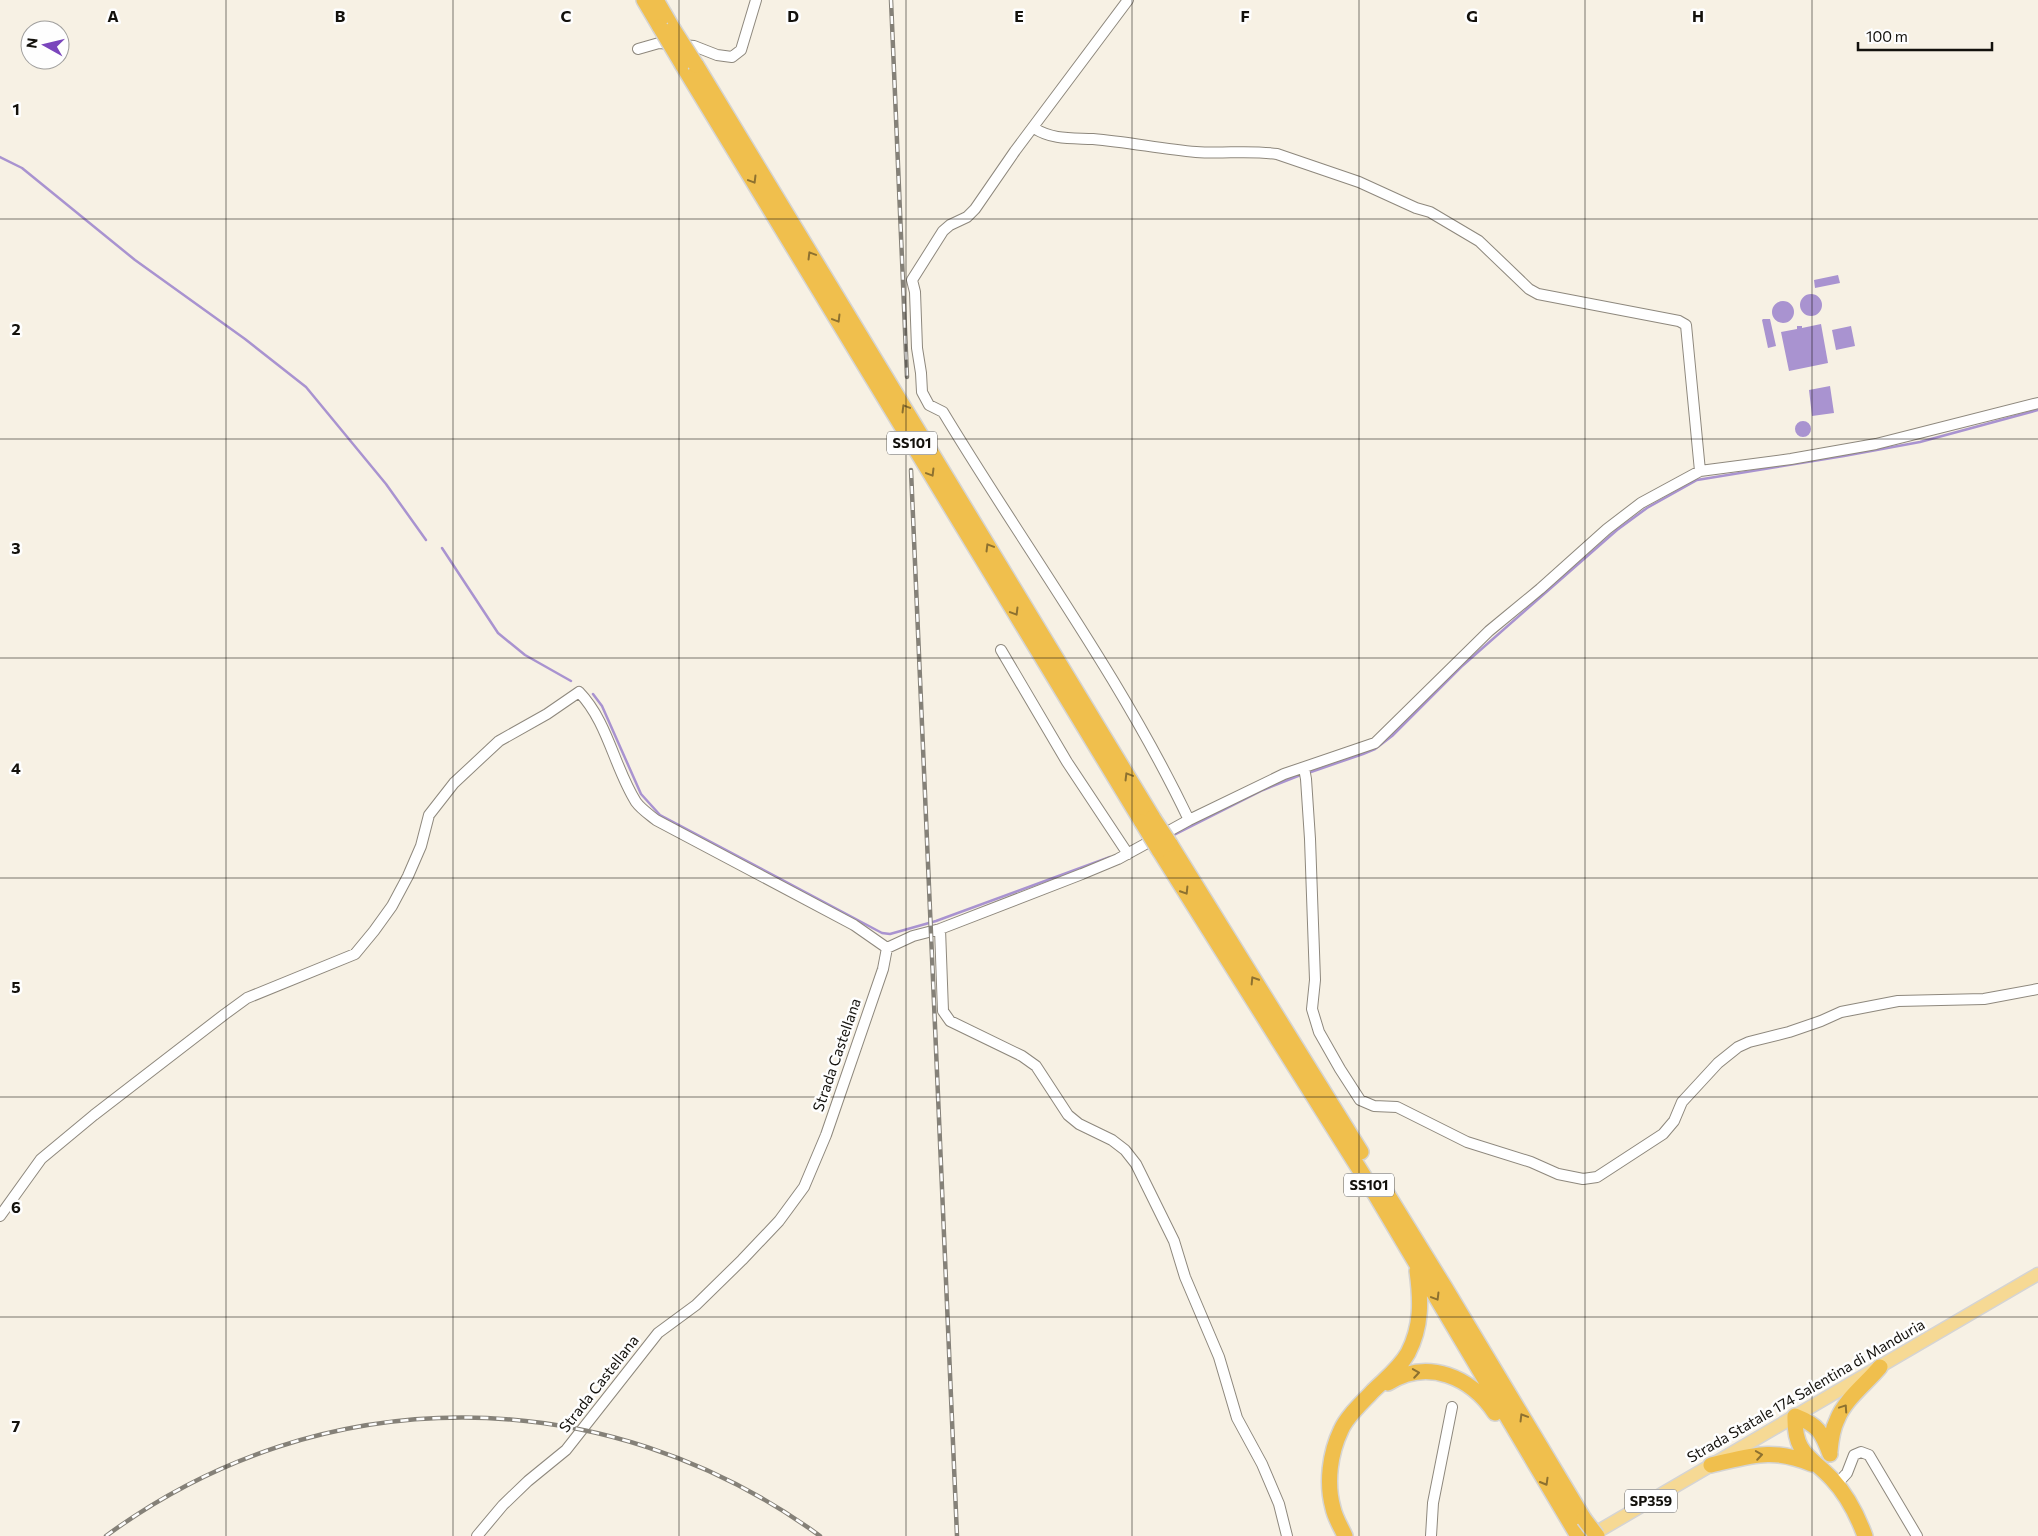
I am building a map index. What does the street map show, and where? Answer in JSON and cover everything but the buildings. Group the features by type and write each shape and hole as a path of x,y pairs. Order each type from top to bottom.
{"highway":[{"name":"SS101","path":"644,0 667,28 689,64 1148,820 1532,1459 1577,1527 1596,1536"},
{"name":"SS101","path":"656,0 667,28"},
{"name":"SS101","path":"1164,847 1444,1286 1577,1527"},
{"path":"1345,1536 1333,1510 1329,1485 1333,1452 1341,1428 1372,1392 1398,1367 1408,1353 1417,1330 1421,1307 1415,1262"},
{"path":"1834,1482 1830,1454 1832,1433 1837,1418 1848,1402 1880,1367"},
{"path":"1372,1392 1398,1376 1422,1372 1443,1373 1466,1382 1486,1399 1508,1434 1532,1459"},
{"path":"1830,1454 1819,1429 1795,1416 1796,1439 1806,1456 1834,1482 1848,1503 1865,1536"},
{"path":"1712,1466 1762,1454 1794,1457 1816,1466"}],"main road":[{"name":"Strada Statale 174 Salentina di Manduria","path":"1590,1536 2038,1274"}],"street":[{"path":"638,49 659,43 694,46 717,55 732,57 741,50 756,0"},
{"path":"1128,0 1015,151 976,208 967,217 943,232 912,280 915,292 917,348 922,372 922,392 929,405 943,412 1052,584 1131,712 1173,787 1189,820"},
{"path":"1034,128 1043,134 1059,138 1093,139 1196,152 1264,152 1277,154 1359,182 1416,208 1430,212 1479,241 1529,289 1538,294 1611,309 1680,320 1686,325 1700,471"},
{"path":"0,1216 41,1159 94,1115 225,1014 247,998 355,954 374,932 392,906 421,846 429,815 454,783 499,741 547,714 578,692 585,699 608,739 637,804 656,820 854,925 887,948 913,936 940,929 1082,874 1128,854 1189,820 1284,774 1375,743 1489,630 1540,589 1606,529 1641,503 1700,471 1791,459 1876,444 2038,403"},
{"path":"1001,650 1068,762 1128,854"},
{"path":"1304,768 1315,980 1312,1009 1319,1032 1340,1069 1360,1100 1374,1106 1397,1107 1467,1142 1531,1162 1558,1174 1583,1178 1598,1177 1664,1134 1674,1122 1682,1102 1718,1063 1738,1047 1749,1042 1789,1032 1840,1012 1888,1003 1984,999 2038,989"},
{"path":"940,929 943,1011 950,1021 1022,1056 1036,1066 1059,1104 1068,1115 1079,1124 1112,1140 1125,1150 1141,1172 1174,1241 1185,1277 1219,1357 1234,1411 1279,1504 1287,1536"},
{"name":"Strada Castellana","path":"477,1536 509,1499 566,1450 658,1333 696,1306 742,1260 779,1221 804,1186 842,1091 883,969 887,948"},
{"path":"1430,1536 1433,1503 1452,1407"},
{"path":"1834,1482 1846,1473 1854,1456 1861,1452 1870,1455 1917,1536"}],"shaded area":[{"path":"1838,275 1840,283 1815,288 1814,280"},
{"path":"1807,294 1815,294 1822,301 1822,309 1815,316 1807,316 1800,309 1800,301"},
{"path":"1779,301 1787,301 1794,308 1794,316 1787,323 1779,323 1772,316 1772,308"},
{"path":"1763,319 1770,319 1776,346 1768,348"},
{"path":"1821,324 1828,363 1789,371 1781,332 1797,329 1797,326 1802,326 1802,328"},
{"path":"1851,326 1855,346 1836,350 1832,330"},
{"path":"1830,386 1834,413 1812,416 1809,390"},
{"path":"1800,421 1806,421 1811,426 1809,435 1800,437 1795,432 1795,426"}],"waterway":[{"path":"0,157 22,168 135,260 245,339 306,387 386,484 426,540"},
{"path":"1308,773 1375,749 1392,736 1461,667 1617,530 1647,508 1697,480 1920,442 2038,410"},
{"path":"442,548 498,633 525,655 571,681"},
{"path":"593,694 602,706 641,794 660,815 882,933 890,934 936,921 1110,857"},
{"path":"1172,836 1263,790 1303,774"}],"railway":[{"path":"891,0 907,377"},
{"path":"911,470 957,1536"},
{"path":"106,1536 190,1484 278,1447 370,1425 463,1418 556,1425 648,1447 736,1484 820,1536"}]}
